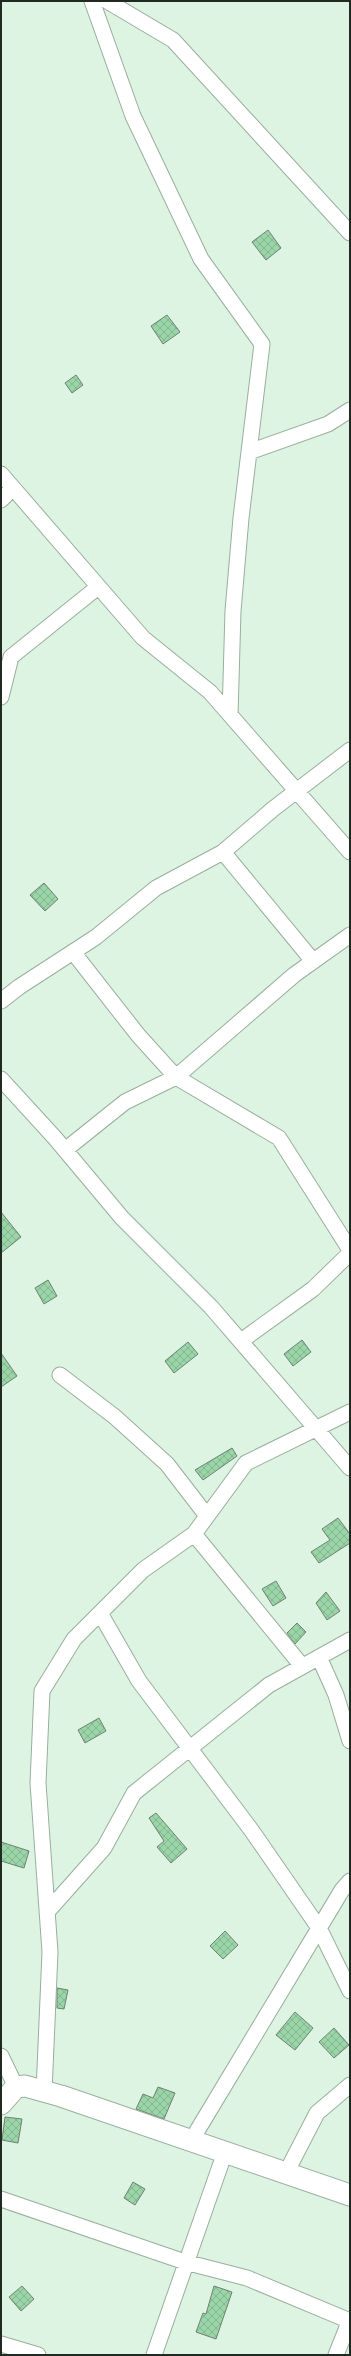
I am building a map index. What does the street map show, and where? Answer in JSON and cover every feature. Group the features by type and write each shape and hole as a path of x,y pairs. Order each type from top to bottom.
{"street":[{"path":"92,1 133,116 200,258 262,344 249,452 233,611 230,715"},
{"path":"107,1 173,40 350,233"},
{"path":"249,452 328,424 350,410"},
{"path":"1,474 143,638 210,692 298,790 350,852"},
{"path":"1,500 13,488"},
{"path":"1,697 11,657 98,587"},
{"path":"1,1001 96,937 156,888 223,852 298,790 350,750"},
{"path":"223,852 313,961"},
{"path":"65,1150 125,1102 176,1077 294,975 350,935"},
{"path":"73,952 138,1035 176,1077 279,1138 350,1251 313,1289 241,1341"},
{"path":"1,1080 65,1150 122,1218 211,1307 287,1393 314,1428 350,1468"},
{"path":"60,1376 115,1417 167,1464 207,1516"},
{"path":"44,2092 50,1952 38,1783 42,1691 74,1639 143,1570 194,1534 246,1462 350,1412"},
{"path":"194,1534 302,1666"},
{"path":"100,1613 139,1681 252,1831 320,1928 350,1991"},
{"path":"47,1912 104,1848 134,1794 189,1748 269,1685 350,1640"},
{"path":"319,1658 336,1695 350,1741"},
{"path":"191,2141 350,1881"},
{"path":"1,2056 16,2087"},
{"path":"286,2173 317,2113 350,2085"},
{"path":"16,2087 44,2092 350,2195"},
{"path":"1,2104 16,2087"},
{"path":"154,2355 185,2262 225,2152"},
{"path":"1,2199 185,2262 247,2278 350,2320 336,2355"},
{"path":"1,2344 38,2355"}],"building":[{"path":"268,230 281,248 266,260 252,242"},
{"path":"167,315 180,332 163,344 151,326"},
{"path":"76,375 83,385 72,393 65,383"},
{"path":"44,883 58,899 45,911 30,895"},
{"path":"1,1212 21,1237 1,1253"},
{"path":"48,1280 57,1296 44,1304 35,1288"},
{"path":"302,1340 311,1352 293,1366 284,1354"},
{"path":"188,1342 198,1354 174,1373 165,1361"},
{"path":"1,1353 17,1376 1,1387"},
{"path":"232,1448 237,1456 203,1480 195,1470"},
{"path":"338,1518 350,1534 350,1543 319,1563 311,1552 330,1540 322,1529"},
{"path":"276,1581 286,1598 273,1606 262,1589"},
{"path":"326,1592 340,1611 327,1620 316,1603"},
{"path":"297,1623 306,1632 295,1644 287,1633"},
{"path":"99,1718 106,1731 85,1743 78,1730"},
{"path":"156,1813 187,1849 171,1863 157,1847 164,1841 149,1818"},
{"path":"1,1842 29,1851 24,1868 1,1861"},
{"path":"225,1931 238,1945 223,1959 210,1946"},
{"path":"57,1988 68,1990 64,2009 57,2008"},
{"path":"295,2012 313,2028 295,2050 276,2035"},
{"path":"334,2028 349,2045 334,2058 319,2042"},
{"path":"158,2087 175,2093 164,2119 136,2109 143,2094 153,2098"},
{"path":"5,2117 22,2119 18,2143 2,2140"},
{"path":"133,2182 145,2189 135,2205 124,2198"},
{"path":"22,2286 34,2299 21,2311 9,2297"},
{"path":"214,2286 232,2292 216,2339 196,2332 203,2313 206,2314"}]}
